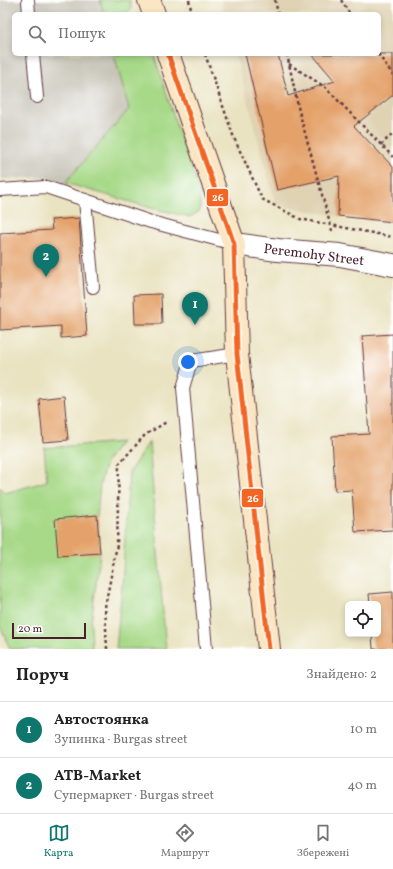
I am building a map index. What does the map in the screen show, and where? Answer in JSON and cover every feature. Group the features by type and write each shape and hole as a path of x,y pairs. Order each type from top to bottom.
{"street":[{"path":"169,56 234,244 237,354 269,649"},
{"name":"Peremohy Street","path":"234,244 278,250 340,255 393,265"}],"lane":[{"path":"28,0 29,12"},
{"path":"33,56 37,97"},
{"path":"0,190 46,187 151,222 234,244"},
{"path":"85,200 93,287"},
{"path":"206,649 183,388 191,361 237,354"}],"path":[{"path":"189,0 192,12"},
{"path":"275,0 278,12"},
{"path":"341,0 349,12"},
{"path":"205,56 234,138 262,199 300,219 393,237"},
{"path":"287,56 299,111 340,255"},
{"path":"379,56 393,75"},
{"path":"289,64 325,87 393,157"},
{"path":"382,145 393,133"},
{"path":"107,649 105,607 117,545 119,464 145,435 185,410"}],"shaded area":[{"path":"0,0 100,0 103,12 12,12 12,56 115,56 129,109 65,183 44,177 0,179"},
{"path":"221,0 393,0 393,222 338,216 276,205 236,56 381,56 381,12 224,12"}],"green space":[{"path":"100,0 130,0 131,9 128,12 103,12"},
{"path":"115,56 155,56 200,193 200,211 190,217 151,208 65,183 129,109"},
{"path":"121,442 106,462 100,484 97,515 100,553 91,623 92,649 10,649 0,626 0,487 5,493 47,481 44,448"},
{"path":"149,442 166,649 116,649 122,587 129,472"}],"building":[{"path":"381,54 393,54 393,95 354,126 393,167 393,222 338,216 339,176 277,190 245,56 278,56 288,96 335,81 314,56 381,56"},
{"path":"79,218 87,336 61,338 61,326 0,330 0,233 52,230 51,220"},
{"path":"161,294 162,324 135,324 134,295"},
{"path":"393,334 393,530 355,532 352,490 335,491 332,436 369,434 362,336"},
{"path":"64,396 68,440 43,442 39,399"},
{"path":"97,515 100,553 58,556 55,519"},
{"path":"393,592 393,649 373,649 372,637 381,637 381,601 370,601 369,594"}],"transit line":[{"name":"26","path":"169,56 234,244 237,354 269,649"}],"place":[{"name":"ATB-Market","path":"46,277"},
{"name":"Автостоянка","path":"195,325"}]}
